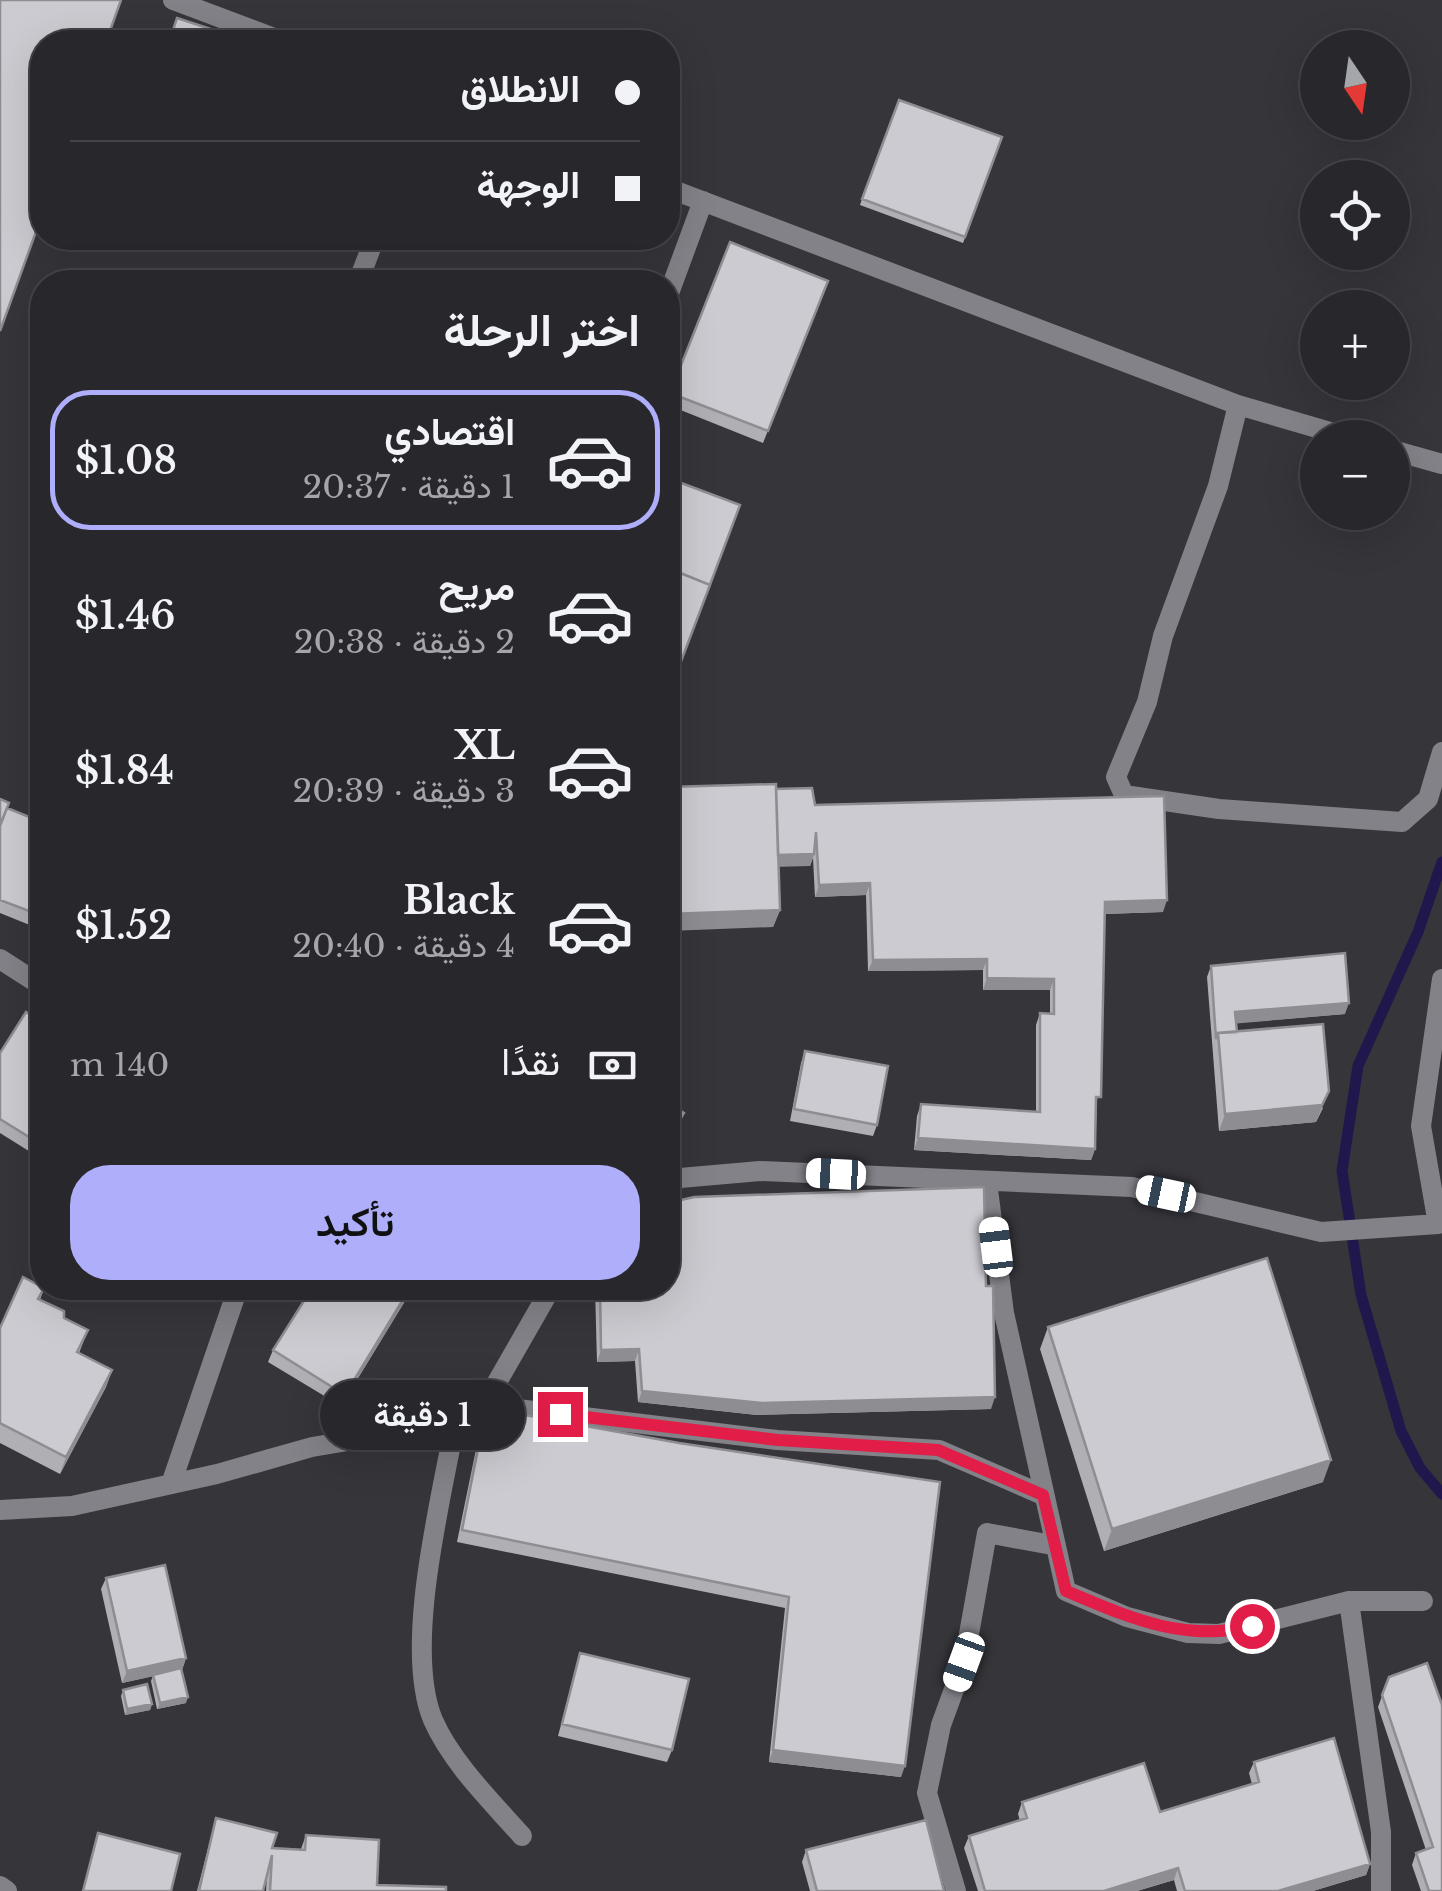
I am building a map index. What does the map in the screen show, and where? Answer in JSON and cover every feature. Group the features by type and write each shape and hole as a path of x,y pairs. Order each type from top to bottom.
{"street":[{"path":"174,0 254,30"},
{"path":"680,192 1238,405 1300,423"},
{"path":"678,270 703,201"},
{"path":"1238,405 1218,486 1162,636 1147,702 1116,777 1124,794 1219,810 1402,822 1428,800 1442,752"},
{"path":"1410,455 1442,464"},
{"path":"0,959 30,978"},
{"path":"680,1178 760,1171 1132,1187 1321,1232 1440,1228 1421,1126 1442,979"},
{"path":"987,1182 1004,1313 1052,1545 1066,1591 1127,1617 1188,1633 1219,1634 1349,1600 1422,1601"},
{"path":"171,1484 234,1300"},
{"path":"0,1510 72,1506 312,1447 455,1423 484,1405 543,1300"},
{"path":"484,1405 761,1439 938,1450 1043,1495"},
{"path":"455,1423 422,1605 432,1719 469,1776 522,1836"},
{"path":"956,1891 927,1793 940,1725 964,1662 986,1532 1052,1545"},
{"path":"1349,1600 1382,1832 1380,1891"},
{"path":"0,1886 7,1891"}],"building":[{"path":"0,0 121,0 110,30 30,30 30,248 0,331"},
{"path":"177,18 214,30 173,30"},
{"path":"899,100 1002,137 965,237 862,199"},
{"path":"730,242 828,281 768,431 680,397 680,368"},
{"path":"680,482 740,505 710,585 680,573"},
{"path":"680,573 710,585 680,664"},
{"path":"776,784 780,910 680,914 680,787"},
{"path":"812,788 815,805 1164,796 1167,900 1105,902 1101,1097 1096,1097 1095,1149 918,1138 921,1104 1040,1112 1040,1013 1054,1014 1054,979 987,978 987,959 873,960 870,883 819,885 816,832 814,854 778,855 776,789"},
{"path":"0,799 9,803 0,825"},
{"path":"7,808 30,817 30,911 0,900 0,826"},
{"path":"1345,953 1349,1003 1235,1012 1237,1032 1218,1033 1216,1039 1211,966"},
{"path":"26,1012 30,1014 30,1138 0,1119 0,1053"},
{"path":"1323,1024 1329,1091 1322,1105 1225,1114 1218,1033"},
{"path":"805,1051 888,1066 877,1125 794,1109"},
{"path":"984,1187 986,1286 993,1286 995,1397 762,1403 642,1391 639,1349 601,1350 600,1300 680,1300 680,1200"},
{"path":"1267,1258 1331,1460 1112,1529 1048,1327"},
{"path":"23,1277 30,1281 30,1300 40,1300 64,1311 64,1318 88,1330 77,1352 112,1370 66,1457 0,1423 0,1328"},
{"path":"304,1300 403,1300 345,1395 273,1350"},
{"path":"486,1408 679,1443 940,1482 905,1766 773,1750 789,1597 462,1530"},
{"path":"165,1565 186,1658 127,1671 106,1578"},
{"path":"580,1653 689,1679 672,1750 562,1724"},
{"path":"1427,1663 1442,1705 1442,1891 1429,1891 1416,1853 1433,1847 1382,1695 1389,1677"},
{"path":"181,1668 188,1697 160,1703 153,1675"},
{"path":"147,1684 152,1704 127,1709 123,1690"},
{"path":"1334,1738 1370,1864 1278,1891 1185,1891 1178,1868 1104,1891 985,1891 969,1836 1027,1818 1022,1802 1144,1763 1160,1812 1259,1782 1254,1762"},
{"path":"216,1818 277,1833 272,1848 305,1850 306,1835 379,1840 377,1885 446,1887 446,1891 270,1891 272,1855 263,1891 199,1891"},
{"path":"926,1820 944,1891 817,1891 806,1850"},
{"path":"98,1833 180,1854 171,1891 83,1891"}],"waterway":[{"path":"1442,862 1418,932 1358,1066 1342,1171 1361,1295 1401,1431 1420,1468 1442,1494"}],"route":[{"path":"560,1414 713,1434 938,1450 1043,1495 1066,1591 1127,1617 1188,1633 1219,1634 1252,1626"}]}
